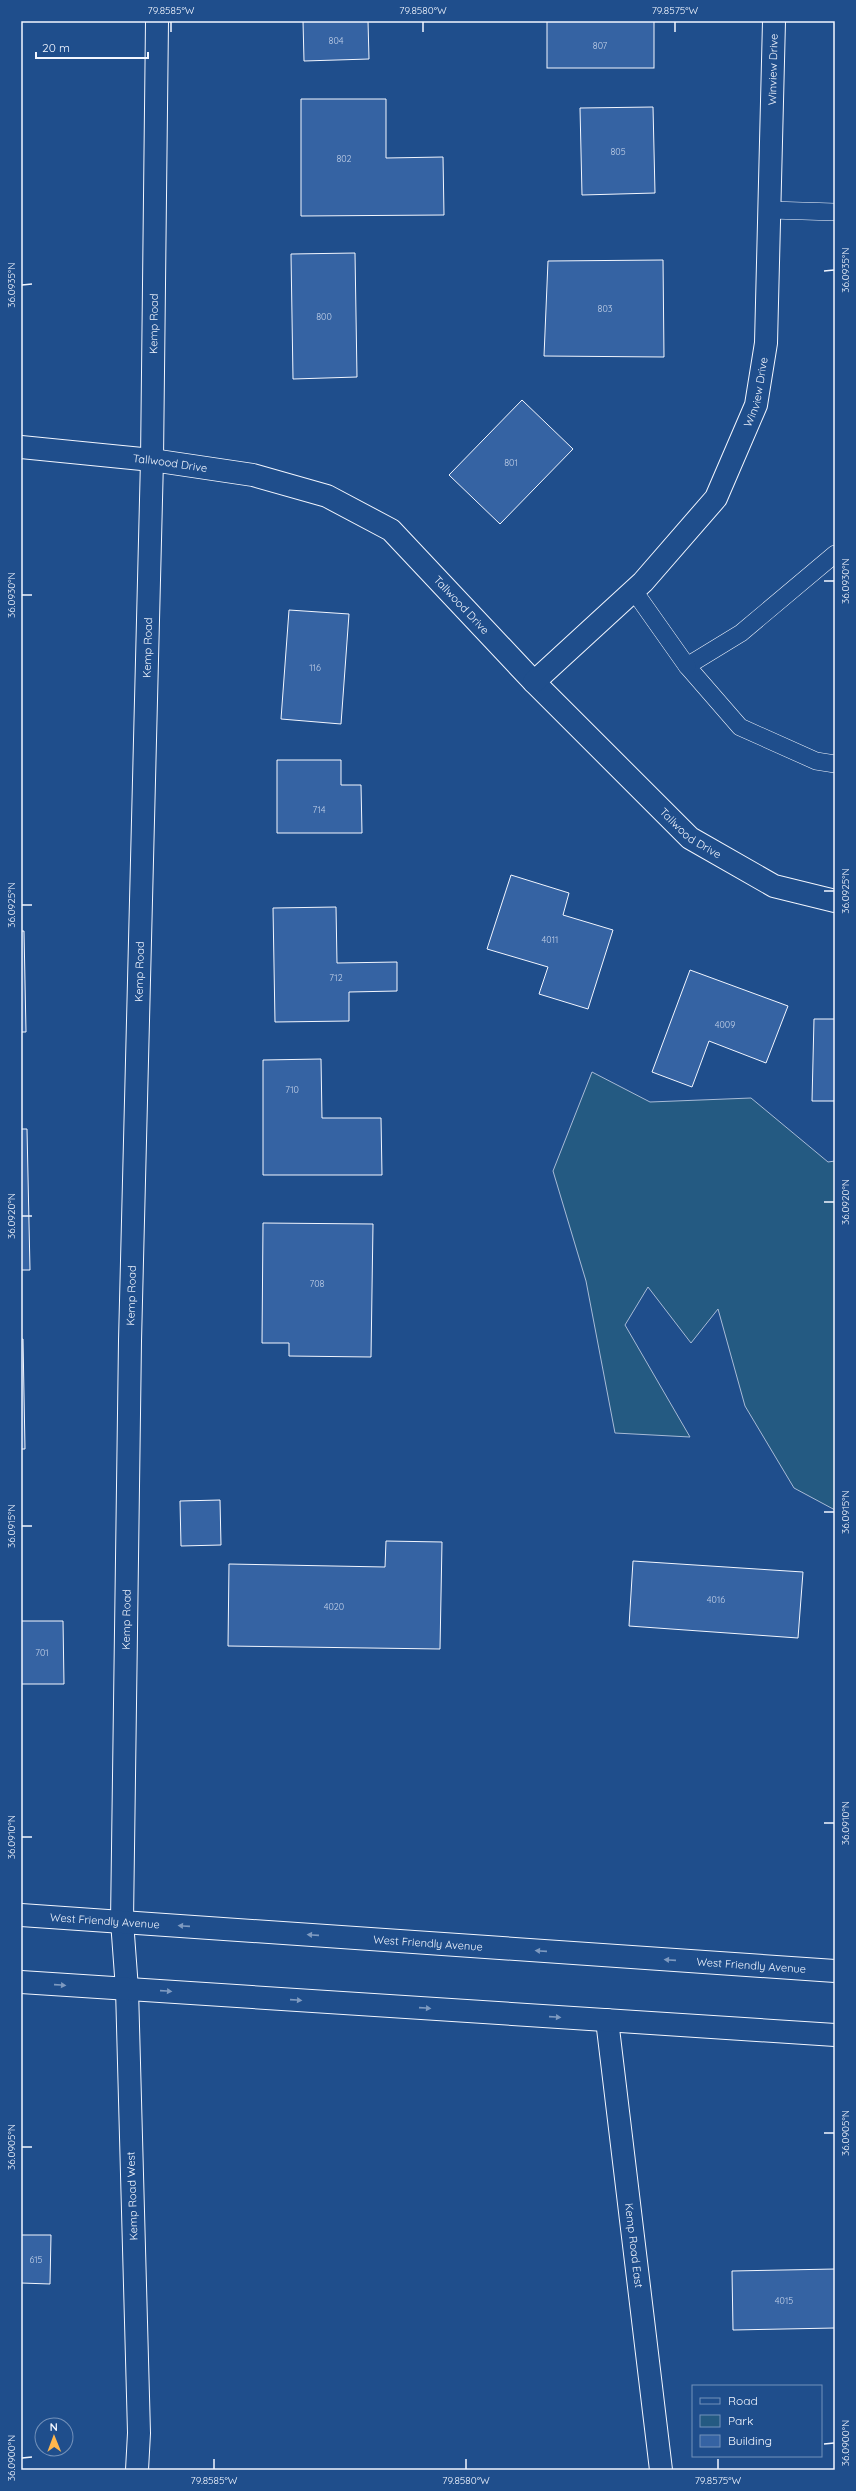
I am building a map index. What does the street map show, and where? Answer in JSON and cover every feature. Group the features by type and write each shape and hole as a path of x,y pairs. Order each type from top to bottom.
{"street":[{"name":"Kemp Road","path":"122,1921 130,1341 152,460 157,21"},
{"name":"Winview Drive","path":"534,682 634,591 716,498 756,405 766,343 774,21"},
{"name":"Tallwood Drive","path":"21,447 152,460 253,475 327,496 391,530 534,682 690,838 774,886 835,901"},
{"name":"West Friendly Avenue","path":"21,1915 835,1971"},
{"name":"Kemp Road West","path":"122,1921 127,1989 139,2432 138,2470"},
{"path":"21,1982 835,2035"},
{"name":"Kemp Road East","path":"607,2020 661,2470"}],"lane":[{"path":"770,210 835,212"},
{"path":"687,666 741,633 835,554"},
{"path":"634,591 687,666 740,727 816,761 835,764"}],"green space":[{"path":"592,1072 650,1102 751,1098 828,1162 835,1161 835,1510 794,1488 745,1406 718,1309 691,1343 648,1287 625,1325 690,1437 615,1433 586,1281 553,1171"}],"building":[{"path":"303,21 368,21 369,59 304,61"},
{"path":"547,21 654,21 654,68 547,68"},
{"path":"301,99 386,99 386,158 443,157 444,215 301,216"},
{"path":"653,107 655,193 582,195 580,108"},
{"path":"355,253 357,377 293,379 291,254"},
{"path":"663,260 664,357 544,356 548,261"},
{"path":"522,400 573,449 500,524 449,475"},
{"path":"289,610 349,614 341,724 281,719"},
{"path":"277,760 341,760 341,785 361,785 362,833 277,833"},
{"path":"511,875 569,893 563,915 613,930 588,1009 539,994 548,967 487,949"},
{"path":"336,907 337,963 397,962 397,991 349,992 349,1021 275,1022 273,908"},
{"path":"21,931 24,931 26,1032 21,1032"},
{"path":"690,970 788,1006 766,1063 709,1041 692,1087 652,1072"},
{"path":"814,1019 835,1019 835,1101 812,1101"},
{"path":"321,1059 322,1118 381,1118 382,1175 263,1175 263,1060"},
{"path":"21,1129 27,1129 30,1270 21,1270"},
{"path":"263,1223 373,1224 371,1357 289,1356 289,1343 262,1343"},
{"path":"21,1339 23,1339 25,1449 21,1449"},
{"path":"220,1500 221,1545 181,1546 180,1501"},
{"path":"386,1541 442,1542 440,1649 228,1646 229,1564 385,1567"},
{"path":"633,1561 803,1572 798,1638 629,1626"},
{"path":"21,1621 63,1621 64,1684 21,1684"},
{"path":"21,2235 51,2235 50,2284 21,2283"},
{"path":"835,2269 835,2328 733,2330 732,2271"}]}
